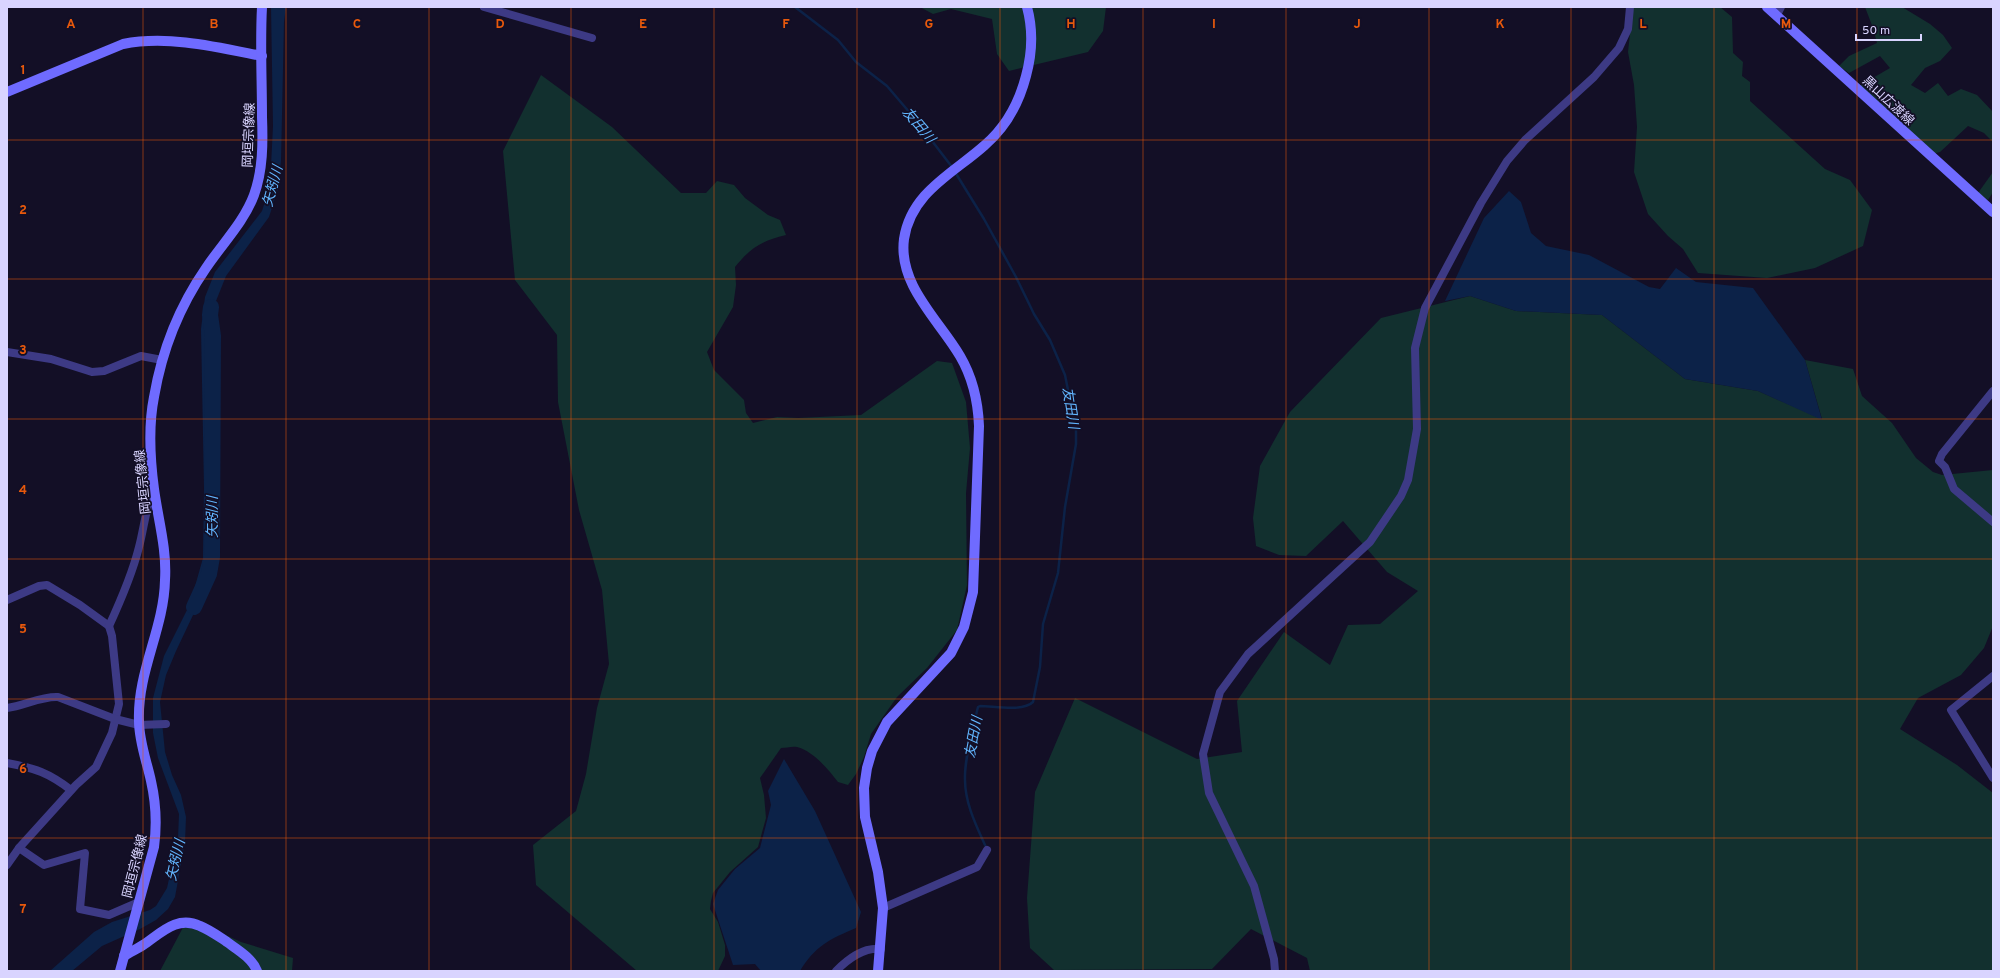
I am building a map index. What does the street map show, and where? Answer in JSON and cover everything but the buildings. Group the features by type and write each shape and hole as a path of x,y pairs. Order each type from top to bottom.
{"street":[{"name":"岡垣宗像線","path":"120,971 154,847 156,816 152,783 139,725 140,690 165,598 165,564 154,488 151,426 153,398 162,360 176,320 191,292 243,216 254,196 262,153 262,7"},
{"path":"484,7 592,38"},
{"path":"878,971 881,949 883,908 878,872 865,817 864,788 867,768 872,751 887,722 951,653 964,627 974,592 979,434 978,402 960,357 916,291 906,264 904,239 915,208 929,189 986,144 1011,116 1021,95 1030,60 1030,19 1027,7"},
{"path":"1275,971 1274,959 1254,886 1209,793 1204,754 1220,692 1248,654 1370,542 1402,496 1408,480 1416,429 1415,348 1425,308 1481,203 1507,161 1525,140 1594,77 1618,48 1628,29 1630,7"},
{"name":"黒山広渡線","path":"1767,7 1779,11 1993,212"},
{"path":"7,92 123,44 140,41 190,44 262,56"},
{"path":"7,352 51,359 92,372 104,371 141,356 162,360"},
{"path":"1993,391 1942,454 1940,461 1945,467 1954,489 1993,522"},
{"path":"7,865 19,848 71,790 96,767 112,733 119,704 113,644 109,626 130,576 139,547 150,497 154,488"},
{"path":"7,600 38,586 47,585 80,605 109,626"},
{"path":"1993,676 1951,710 1993,778"},
{"path":"7,708 22,706 50,697 58,697 115,720 139,725 166,724"},
{"path":"7,763 28,767 54,777 71,790"},
{"path":"19,848 44,865 84,852 80,909 109,915 138,905"},
{"path":"883,908 977,867 987,850"},
{"path":"124,956 142,946 166,927 176,923 192,923 208,930 247,956 257,971"},
{"path":"836,971 863,950 872,948 881,949"}],"green space":[{"path":"920,7 1106,7 1103,31 1088,52 1009,71 997,54 992,19 951,9 933,14"},
{"path":"1629,7 1720,7 1732,17 1733,53 1743,62 1742,76 1750,82 1750,101 1825,169 1850,180 1872,210 1863,246 1815,268 1767,278 1698,273 1683,249 1668,236 1648,214 1634,172 1637,127 1634,85 1628,52 1630,34"},
{"path":"1865,7 1902,7 1930,24 1943,35 1952,48 1940,61 1925,68 1911,85 1925,93 1938,83 1948,96 1961,89 1977,95 1993,112 1993,142 1984,133 1968,126 1940,152 1933,154 1859,86 1890,68 1880,56 1849,73 1839,66 1849,56 1877,43"},
{"path":"541,75 612,127 681,193 706,193 717,181 734,185 745,198 768,215 780,220 786,235 764,242 746,254 735,267 736,285 733,307 707,352 714,370 744,400 746,413 753,423 777,417 798,418 861,415 937,361 952,363 966,402 970,448 966,493 967,585 957,630 927,668 897,697 871,734 864,757 856,774 848,785 838,782 820,761 809,752 797,747 781,748 760,778 764,795 766,818 758,847 730,872 713,893 710,909 718,922 725,945 725,956 718,971 637,971 536,885 533,845 576,811 586,774 597,708 609,664 602,590 579,510 558,402 557,335 515,280 503,151"},
{"path":"1993,172 1993,192 1988,200 1978,193"},
{"path":"1470,296 1516,311 1602,315 1685,379 1758,391 1822,419 1805,360 1853,369 1862,396 1892,423 1916,458 1933,472 1942,475 1993,470 1993,626 1984,648 1961,675 1918,698 1900,729 1957,765 1993,793 1993,971 1310,971 1307,958 1251,929 1212,969 1054,970 1030,948 1027,898 1035,792 1075,698 1197,759 1242,752 1237,701 1284,632 1330,665 1348,625 1380,624 1418,591 1387,572 1343,521 1306,556 1279,555 1256,546 1253,518 1260,466 1290,412 1381,318"},
{"path":"188,918 241,942 293,958 292,971 160,971"}],"water":[{"path":"271,7 286,7 284,22 281,161 278,189 269,217 226,276 216,301 211,336 210,423 212,519 209,563 194,613 166,675 160,702 165,752 172,775 181,795 186,817 185,842 175,897 168,909 156,920 102,946 72,971 50,971 94,932 112,922 150,910 156,906 167,888 178,838 179,814 158,758 153,733 153,698 164,656 190,604 203,558 204,488 201,329 205,297 215,272 262,211 270,186 273,126"},
{"path":"1509,191 1521,202 1531,233 1546,246 1589,255 1649,287 1660,289 1676,268 1696,282 1753,288 1805,360 1822,420 1758,391 1685,379 1602,315 1516,311 1470,296 1445,301 1484,218"},
{"path":"784,759 815,811 861,912 856,928 838,936 817,949 800,971 761,971 755,964 733,965 713,904 718,890 735,869 760,848 771,805 768,791"}],"waterway":[{"name":"友田川","path":"795,7 838,40 856,62 887,86 916,120 952,167"},
{"name":"友田川","path":"955,172 984,219 1016,277 1034,314 1050,340 1065,375 1076,430 1076,444 1065,507 1058,573 1043,624 1040,667 1033,702 1016,708 978,707 969,744 965,772 965,789 972,814 985,845"},
{"name":"矢矧川","path":"194,607 209,574 212,557 213,336 210,315 211,307"}]}
